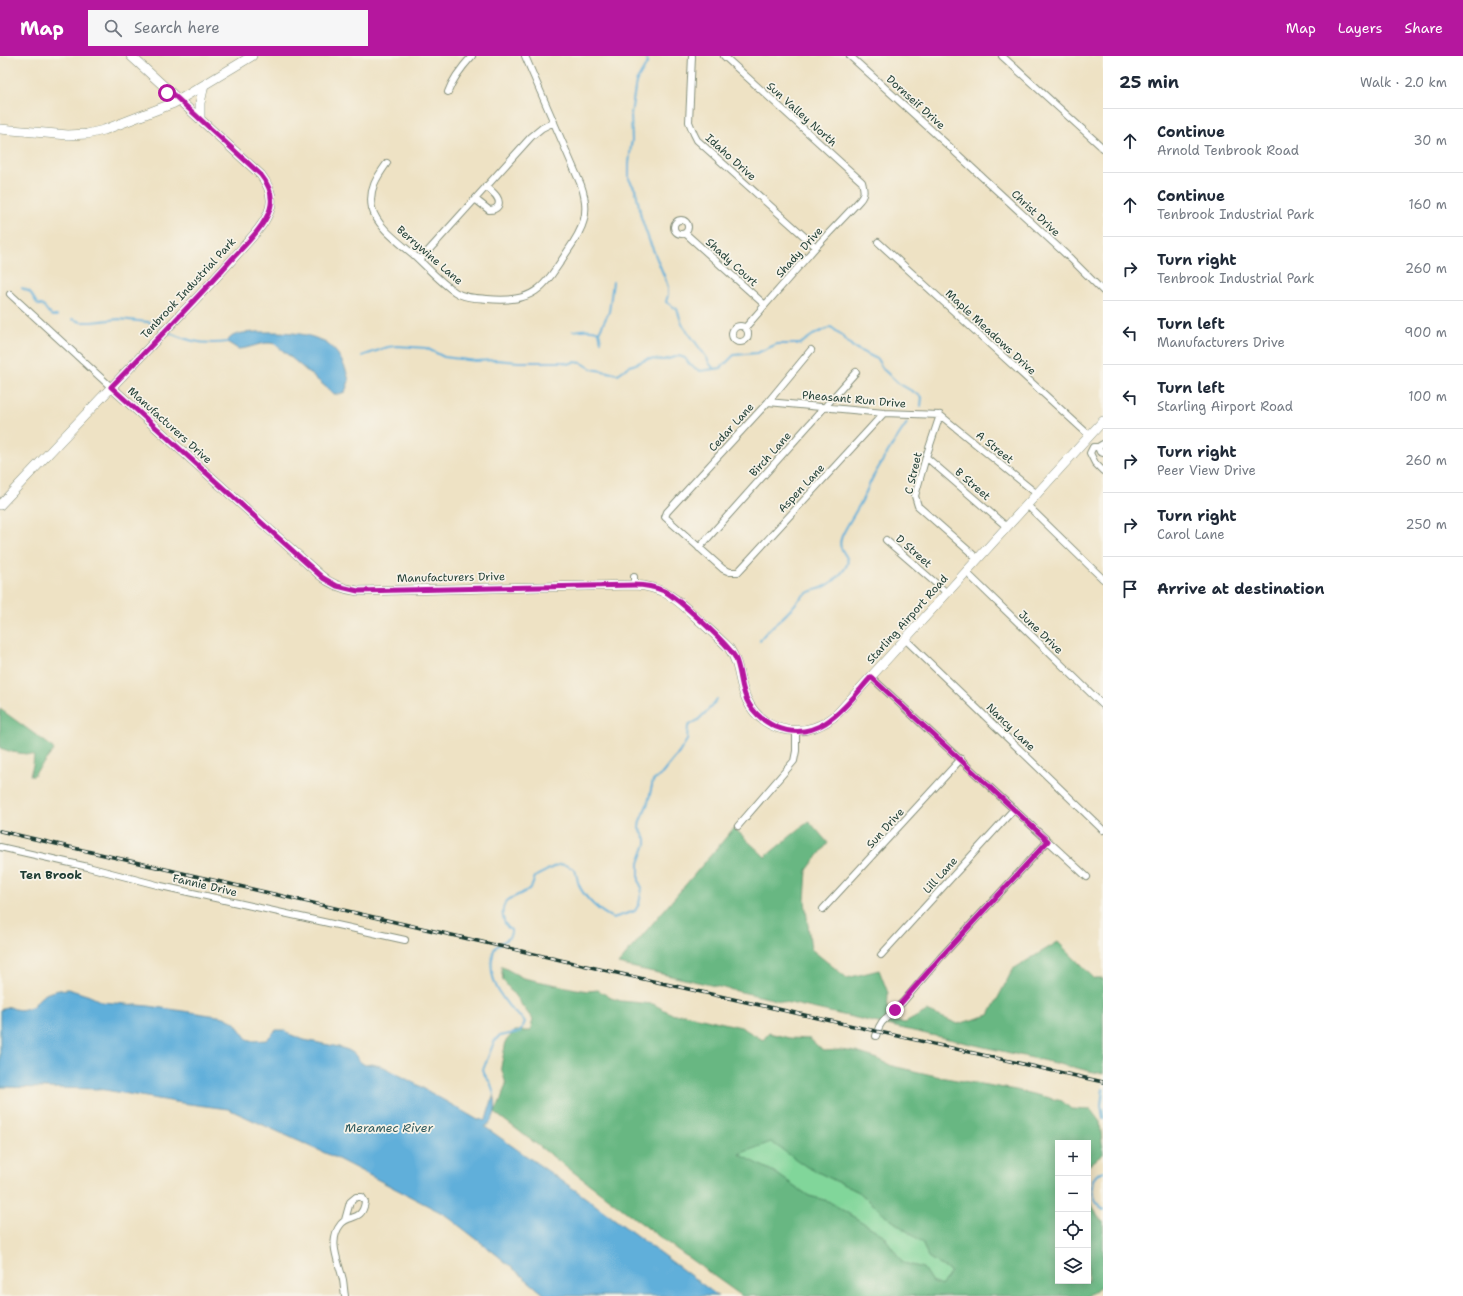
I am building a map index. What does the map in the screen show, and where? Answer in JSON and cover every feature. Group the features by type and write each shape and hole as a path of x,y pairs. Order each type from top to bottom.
{"street":[{"name":"Tenbrook Industrial Park","path":"0,505 226,266 260,226 270,210 271,193 263,178 200,118 131,56"},
{"path":"0,129 56,134 87,134 109,128 161,109 180,100 252,56"},
{"path":"448,92 451,83 472,56"},
{"name":"Berrywine Lane","path":"387,163 373,185 372,208 375,216 382,225 455,291 473,298 503,300 522,298 536,291 548,280 578,236 583,226 585,203 583,190 524,56"},
{"name":"Idaho Drive","path":"692,56 690,122 697,140 815,246"},
{"name":"Sun Valley North","path":"724,56 862,182 864,189"},
{"name":"Dornseif Drive","path":"850,56 953,150"},
{"path":"1002,56 1103,148"},
{"path":"200,118 200,103 204,85"},
{"path":"161,109 167,99 165,87"},
{"path":"420,260 531,137 542,128 554,122"},
{"name":"Christ Drive","path":"953,150 1071,259 1103,291"},
{"path":"475,199 488,209 492,210 497,207 499,202 498,198 486,186"},
{"name":"Shady Drive","path":"745,328 815,246 825,238 860,200 864,195 864,189"},
{"name":"Shady Court","path":"685,233 765,305"},
{"name":"Maple Meadows Drive","path":"878,242 1093,443 1100,452 1103,453"},
{"path":"10,294 111,387"},
{"name":"Cedar Lane","path":"699,548 665,517 667,512 768,402 810,350"},
{"name":"Birch Lane","path":"699,548 856,372"},
{"name":"Manufacturers Drive","path":"111,387 323,578 337,586 358,591 634,581 661,590 673,596 684,606 732,652 738,666 744,694 755,712 774,726 796,731"},
{"name":"Pheasant Run Drive","path":"768,402 884,413 940,414"},
{"name":"Aspen Lane","path":"699,548 723,569 730,572 738,572 884,413"},
{"name":"C Street","path":"940,414 915,496 918,506 978,559"},
{"name":"A Street","path":"940,414 1037,494"},
{"name":"Starling Airport Road","path":"796,731 816,728 830,720 1037,494 1093,443 1103,421"},
{"path":"1093,443 1091,456 1095,463 1103,471"},
{"name":"B Street","path":"926,457 1007,527"},
{"path":"1027,506 1103,579"},
{"name":"D Street","path":"886,540 947,593"},
{"name":"June Drive","path":"966,572 1103,705"},
{"name":"Nancy Lane","path":"905,639 1103,830"},
{"path":"871,677 961,759 1086,877"},
{"path":"738,826 794,761 796,751 796,731"},
{"name":"Sun Drive","path":"823,909 961,759"},
{"name":"Lill Lane","path":"882,955 1014,809"},
{"path":"876,1036 882,1022 903,1002 941,957 1048,841"},
{"name":"Fannie Drive","path":"0,847 88,867 161,886 406,940"},
{"path":"345,1220 341,1224 335,1236 334,1245 343,1281 345,1296"}],"green space":[{"path":"0,709 51,746 54,750 32,777 30,775 34,755 12,752 0,748"},
{"path":"809,821 828,843 807,870 805,901 811,949 847,978 879,970 888,993 887,1020 905,1023 927,1011 958,1024 989,1015 1013,969 1058,942 1095,979 1103,979 1103,1074 618,964 734,828 765,857"},
{"path":"501,966 523,978 588,991 598,990 611,998 621,1001 653,1004 674,1015 684,1014 741,1027 763,1040 769,1033 789,1038 810,1039 823,1051 840,1050 856,1052 878,1059 892,1066 945,1078 1016,1090 1062,1101 1071,1109 1091,1110 1100,1122 1103,1154 1091,1164 1091,1140 1055,1140 1055,1284 1091,1284 1091,1203 1098,1217 1103,1221 1103,1286 1087,1296 742,1296 665,1241 495,1113 506,1084 501,1067 506,1041 515,1031 530,1031 533,1020 503,980","holes":["771,1142 807,1167 859,1192 890,1219 922,1242 928,1257 951,1272 941,1286 932,1282 923,1268 903,1263 883,1235 828,1201 809,1196 774,1172 739,1154"]},
{"path":"771,1141 807,1167 859,1192 890,1219 922,1242 928,1257 951,1272 941,1286 932,1282 923,1268 903,1263 883,1235 828,1201 809,1196 774,1172 738,1154"}],"water":[{"path":"256,332 300,334 310,336 329,345 339,356 347,374 349,381 345,392 334,394 275,344 266,343 238,349 227,342 232,336"},
{"name":"Meramec River","path":"68,989 90,996 102,1002 149,1006 224,1017 234,1022 247,1039 253,1041 266,1040 276,1030 284,1030 289,1034 304,1040 339,1047 355,1054 359,1061 365,1065 372,1064 384,1067 478,1120 486,1119 494,1094 495,1112 489,1124 485,1127 578,1192 718,1296 546,1296 497,1255 444,1214 336,1158 228,1109 99,1089 0,1087 0,1010 10,1007 13,1009 22,1010 34,1006 40,998 48,993"}],"waterway":[{"path":"644,56 648,62 636,82 631,114 632,141 629,179 636,191 641,217 668,287 666,302 677,309 682,324 707,358 709,363 714,369 721,368 734,355 757,353 777,344 800,344 813,335 831,327 853,347 877,359 883,369 898,383 922,397 921,406"},
{"path":"601,341 599,332 609,312 613,282"},
{"path":"22,288 30,292 38,305 42,305 52,316 57,316"},
{"path":"72,319 81,322 119,319 148,322 159,326"},
{"path":"573,331 589,330 599,332"},
{"path":"170,333 198,342 227,342"},
{"path":"362,356 388,347 397,346 426,348 444,357 476,361 496,360 518,362 563,362 568,364 574,362 582,363 592,369 618,374 628,367 648,359 664,360 679,356 685,358 690,365 700,371 714,369"},
{"path":"760,640 805,594 828,585 843,571 848,561 841,547 840,542 842,536 862,501 873,477 907,423"},
{"path":"494,1095 491,1084 483,1070 494,1042 499,1036 520,1032 525,1022 505,1001 497,988 492,974 492,959 494,950 511,934 511,930 503,919 504,905 511,898 525,892 530,888 536,876 560,864 566,865 575,870 578,883 585,895 603,912 613,918 635,911 639,904 642,888 639,882 639,863 646,844 646,839 639,828 640,821 648,803 653,781 661,775 679,753 687,740 688,726 698,720 717,699"},
{"path":"1103,1089 1101,1105 1103,1118"},
{"path":"1103,1171 1095,1177 1092,1185 1095,1199 1103,1210"}],"railway":[{"path":"0,831 608,971 1103,1082"}],"district":[{"name":"Ten Brook","path":"51,875"}],"route":[{"path":"167,93 165,87 261,175 268,184 272,201 268,215 255,233 205,290 111,387 323,578 347,590 634,585 657,588 676,599 725,644 734,656 740,671 743,690 751,707 764,720 774,726 787,730 807,730 816,728 826,723 838,713 871,677 1048,841 941,957 895,1010"}]}
